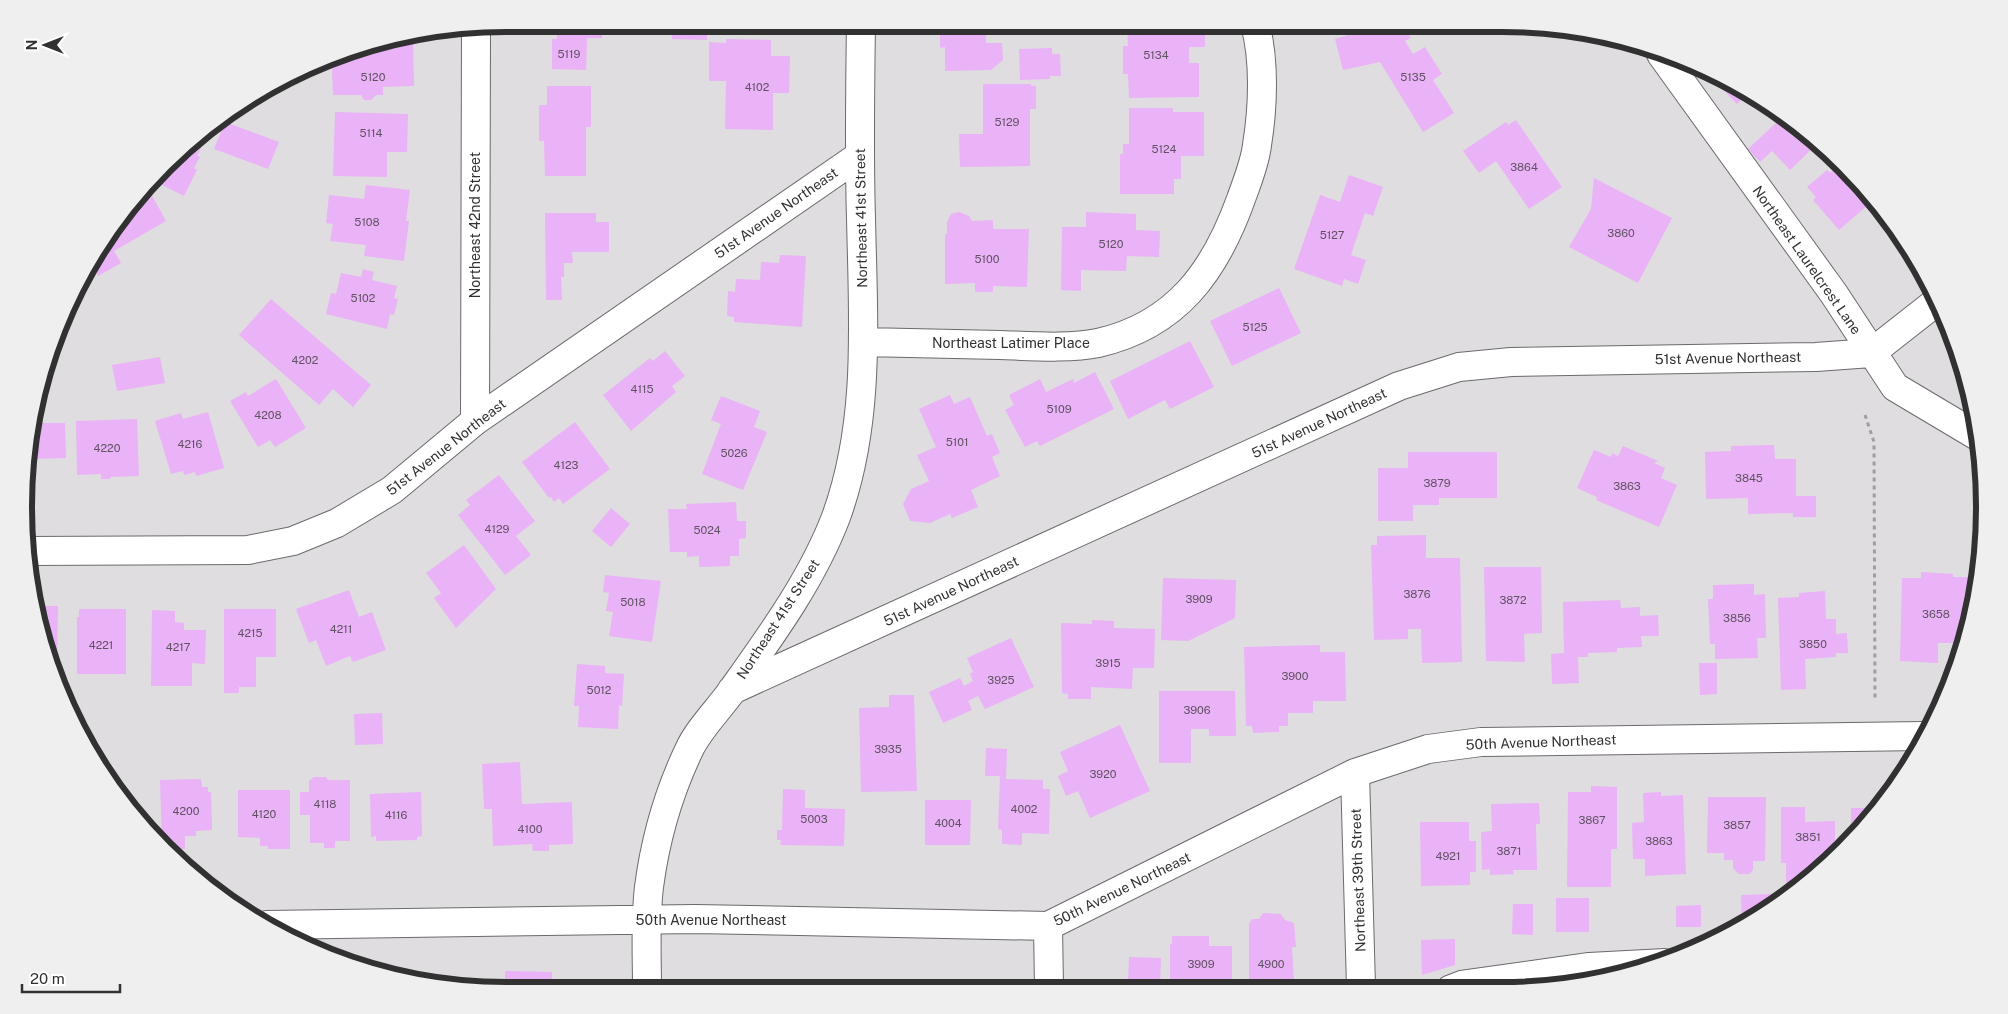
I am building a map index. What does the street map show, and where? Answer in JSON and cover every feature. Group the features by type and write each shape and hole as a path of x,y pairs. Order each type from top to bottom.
{"street":[{"name":"Northeast 41st Street","path":"648,982 647,919 654,857 668,806 690,748 784,614 818,556 836,516 849,474 860,413 864,342 859,156 861,32"},
{"name":"Northeast Latimer Place","path":"864,342 1035,346 1098,343 1139,328 1175,306 1206,272 1220,249 1234,220 1253,162 1257,146 1262,66 1257,32"},
{"name":"Northeast 42nd Street","path":"474,421 476,34"},
{"name":"Northeast Laurelcrest Lane","path":"1669,64 1834,294 1895,387 1969,431"},
{"name":"51st Avenue Northeast","path":"35,551 248,550 293,541 337,523 392,490 474,421 859,156"},
{"path":"1872,353 1931,306"},
{"name":"51st Avenue Northeast","path":"732,690 1399,386 1459,367 1511,362 1816,357 1872,353"},
{"name":"50th Avenue Northeast","path":"282,925 705,919 1048,926 1356,774 1428,749 1481,742 1916,736"},
{"name":"Northeast 39th Street","path":"1356,774 1362,982"},
{"path":"1048,926 1049,982"}],"lane":[{"path":"1458,982 1589,963 1640,960"}],"path":[{"path":"1865,415 1874,442 1875,701"}],"building":[{"path":"557,32 602,32 602,38 587,38 586,70 552,69 552,39 557,39"},
{"path":"672,32 707,32 707,40 672,39"},
{"path":"940,32 986,32 986,43 1002,43 1003,60 991,70 945,71 945,47 940,48"},
{"path":"1127,32 1205,32 1205,47 1189,47 1189,63 1199,63 1199,97 1129,98 1128,74 1123,74 1123,46 1128,46"},
{"path":"1358,32 1407,32 1411,38 1405,41 1413,54 1425,47 1442,74 1433,80 1454,113 1423,132 1380,62 1343,70 1335,39"},
{"path":"726,39 771,40 771,56 790,56 789,93 773,93 773,130 725,129 726,81 709,81 709,42 726,43"},
{"path":"413,42 414,86 383,87 383,95 376,95 371,100 364,100 361,95 333,95 332,68 328,68 354,58"},
{"path":"1052,48 1052,54 1060,54 1061,76 1050,76 1050,79 1020,80 1019,49"},
{"path":"983,84 1031,84 1031,86 1036,86 1036,109 1030,109 1030,166 960,167 959,134 983,134"},
{"path":"1719,85 1742,99 1737,104"},
{"path":"547,86 591,86 591,127 586,127 586,176 545,176 544,141 539,141 539,105 547,105"},
{"path":"1129,108 1173,108 1173,112 1204,112 1204,156 1181,156 1181,179 1174,179 1174,194 1120,194 1120,154 1123,154 1123,144 1129,144"},
{"path":"335,112 408,114 407,152 387,152 387,177 333,176"},
{"path":"1768,114 1812,149 1790,170 1772,151 1760,162 1748,149 1776,123"},
{"path":"1516,120 1562,187 1529,209 1496,161 1479,173 1463,151 1506,122 1508,125"},
{"path":"228,123 279,142 268,169 214,149 223,127"},
{"path":"198,147 201,148 197,156 200,157 194,168 197,170 184,196 159,184"},
{"path":"1835,169 1867,206 1839,230 1813,200 1816,197 1807,187 1827,170 1830,173"},
{"path":"1349,175 1383,187 1373,216 1365,213 1351,255 1366,260 1358,284 1344,279 1342,286 1294,269 1320,195 1340,202"},
{"path":"1594,178 1672,218 1638,283 1569,247 1591,209"},
{"path":"366,185 410,190 406,221 409,221 404,261 364,256 366,245 330,241 333,224 326,223 329,195 364,199"},
{"path":"151,193 166,221 114,251 121,263 98,276 95,271 112,243"},
{"path":"959,212 969,216 972,221 993,220 993,229 1029,229 1027,287 993,286 993,292 975,292 975,283 945,284 945,234 947,234 947,222 951,214"},
{"path":"1086,212 1136,214 1136,230 1160,231 1159,257 1127,256 1126,271 1081,270 1081,291 1061,290 1062,227 1086,227"},
{"path":"545,213 596,213 596,222 609,222 609,252 572,252 573,263 564,263 564,277 561,277 562,300 546,300"},
{"path":"780,255 806,256 802,327 734,322 734,317 727,316 728,291 735,292 736,279 760,280 761,262 779,263"},
{"path":"363,269 374,272 372,280 397,286 394,298 398,299 394,315 390,314 387,329 326,314 331,293 336,294 341,273 361,277"},
{"path":"1279,288 1301,333 1232,366 1210,321"},
{"path":"271,299 371,385 353,407 333,389 319,405 239,335"},
{"path":"1190,341 1214,387 1170,409 1165,400 1128,419 1110,381"},
{"path":"665,351 685,376 672,386 676,392 631,431 603,395 650,358 653,361"},
{"path":"160,357 165,383 117,391 112,365"},
{"path":"1095,372 1114,409 1040,446 1037,441 1025,447 1005,410 1014,405 1009,395 1040,379 1046,392 1073,379 1074,383"},
{"path":"276,379 306,428 275,447 270,440 258,447 230,401 246,392 248,396"},
{"path":"950,395 954,404 970,397 987,436 992,434 1000,453 992,457 1000,476 971,490 978,507 952,518 950,514 930,523 910,521 903,504 911,489 929,481 917,455 936,447 919,409"},
{"path":"721,396 760,411 754,427 767,432 743,490 702,474 721,424 711,420"},
{"path":"208,412 224,468 196,476 195,472 184,475 183,471 171,474 155,421 181,413 183,419"},
{"path":"137,419 139,476 101,479 101,474 77,475 76,421"},
{"path":"575,422 610,469 563,504 559,498 554,502 551,497 549,498 522,462"},
{"path":"41,423 65,423 66,458 36,459"},
{"path":"1774,445 1775,459 1796,459 1796,496 1816,496 1816,517 1793,517 1793,513 1748,514 1748,498 1706,499 1705,452 1731,451 1731,446"},
{"path":"1623,446 1658,461 1654,463 1665,468 1661,478 1677,485 1659,527 1596,500 1597,497 1577,488 1594,450 1611,457 1612,453 1618,456"},
{"path":"1408,452 1497,452 1497,498 1439,498 1439,505 1413,505 1413,521 1378,521 1378,468 1408,468"},
{"path":"499,475 535,521 516,536 531,555 505,575 458,515 470,505 466,500"},
{"path":"736,502 737,521 746,521 746,538 739,539 739,556 730,556 730,566 699,567 699,556 687,557 687,552 670,552 668,509 687,509 686,504"},
{"path":"611,508 630,524 611,547 592,531"},
{"path":"1426,535 1426,558 1460,558 1462,662 1422,663 1421,629 1408,629 1408,639 1374,640 1371,545 1377,545 1377,536"},
{"path":"464,545 496,589 456,628 434,598 441,593 426,573"},
{"path":"1484,567 1541,567 1542,633 1524,634 1525,662 1486,661"},
{"path":"1921,572 1953,574 1953,577 1970,577 1955,643 1938,643 1938,663 1900,661 1902,578 1921,578"},
{"path":"605,575 661,581 652,642 609,636 613,612 606,611 609,593 603,592"},
{"path":"1163,578 1236,580 1235,618 1188,641 1161,640"},
{"path":"1754,584 1754,595 1765,594 1766,638 1757,638 1758,658 1715,659 1715,644 1710,644 1708,599 1713,599 1713,585"},
{"path":"349,590 359,617 372,612 386,650 353,662 350,656 326,666 316,640 309,643 296,609"},
{"path":"1825,591 1826,619 1836,619 1836,634 1847,633 1848,653 1836,653 1836,657 1805,659 1806,689 1781,690 1778,598 1799,597 1799,593"},
{"path":"1620,600 1621,608 1640,607 1640,616 1658,615 1659,636 1641,636 1642,647 1617,648 1617,652 1588,653 1588,657 1578,657 1579,683 1552,684 1551,654 1564,653 1563,602"},
{"path":"43,606 58,606 57,657"},
{"path":"79,609 126,609 126,674 77,674 77,617 79,617"},
{"path":"224,609 276,609 276,657 256,657 256,687 239,687 239,693 224,693"},
{"path":"152,610 175,611 175,622 184,623 184,630 206,630 205,664 192,663 192,686 151,686"},
{"path":"1092,620 1114,621 1114,628 1155,629 1154,668 1133,668 1132,689 1091,687 1091,699 1068,699 1068,694 1062,693 1061,623 1092,624"},
{"path":"1011,638 1034,687 985,709 978,696 968,701 972,710 943,723 929,692 960,678 964,686 973,681 970,674 973,672 967,658"},
{"path":"1320,645 1320,652 1345,652 1346,701 1313,701 1313,713 1288,713 1288,726 1279,726 1279,732 1253,733 1252,726 1246,726 1244,647"},
{"path":"1699,663 1717,663 1717,694 1700,695"},
{"path":"577,664 605,666 605,673 624,674 622,706 619,705 618,729 578,727 579,706 574,706"},
{"path":"1159,691 1235,691 1236,736 1209,736 1209,729 1191,729 1191,763 1159,763"},
{"path":"889,695 914,695 917,791 861,792 859,708 889,707"},
{"path":"382,713 383,744 355,745 354,714"},
{"path":"1120,725 1150,791 1090,818 1078,791 1066,796 1058,776 1068,771 1060,752"},
{"path":"986,748 1007,749 1006,779 1043,780 1043,789 1050,789 1049,834 1022,833 1022,845 1002,844 1002,830 998,829 1000,776 985,776"},
{"path":"520,762 522,804 572,802 573,844 549,845 549,851 533,851 532,844 493,846 492,809 484,809 482,764"},
{"path":"314,777 326,777 328,780 350,780 350,841 335,841 335,848 324,848 324,843 310,843 310,815 300,815 300,792 309,792 309,781"},
{"path":"201,779 202,787 208,787 208,792 211,792 212,830 196,831 196,836 185,836 185,849 178,849 162,833 160,780"},
{"path":"1591,786 1617,787 1617,849 1611,849 1611,887 1567,887 1568,792 1591,792"},
{"path":"783,789 805,790 805,808 845,809 844,846 780,845 781,840 777,840 777,830 782,830"},
{"path":"238,790 290,790 290,849 268,849 268,846 260,846 260,838 238,837"},
{"path":"421,792 422,836 417,837 417,840 376,841 376,836 371,837 370,794"},
{"path":"1661,792 1661,796 1683,795 1686,874 1645,876 1645,859 1633,859 1632,823 1644,822 1643,793"},
{"path":"1708,797 1766,797 1765,861 1753,861 1753,870 1749,874 1739,874 1733,868 1733,860 1724,860 1724,853 1707,853"},
{"path":"925,800 971,800 970,845 925,845"},
{"path":"1539,803 1540,824 1536,824 1537,870 1513,870 1514,874 1490,875 1490,869 1482,870 1481,832 1492,831 1491,804"},
{"path":"1781,807 1805,807 1805,822 1835,821 1835,845 1786,886 1786,863 1781,863"},
{"path":"1851,808 1868,808 1858,820 1851,828"},
{"path":"1420,822 1469,822 1469,841 1476,841 1476,872 1470,872 1470,885 1421,886"},
{"path":"1772,894 1772,897 1742,916 1741,895"},
{"path":"1556,898 1589,898 1589,932 1556,932"},
{"path":"1513,904 1533,904 1533,935 1512,934"},
{"path":"1701,905 1701,927 1676,927 1676,906"},
{"path":"1263,913 1281,914 1285,920 1294,923 1296,947 1292,947 1294,981 1249,982 1249,924 1252,919 1259,919"},
{"path":"1172,936 1209,936 1209,946 1232,946 1232,982 1170,982 1170,944 1172,944"},
{"path":"1455,939 1455,965 1422,975 1421,940"},
{"path":"1129,957 1161,958 1160,982 1128,982"},
{"path":"505,971 552,972 552,982 505,982"}]}
